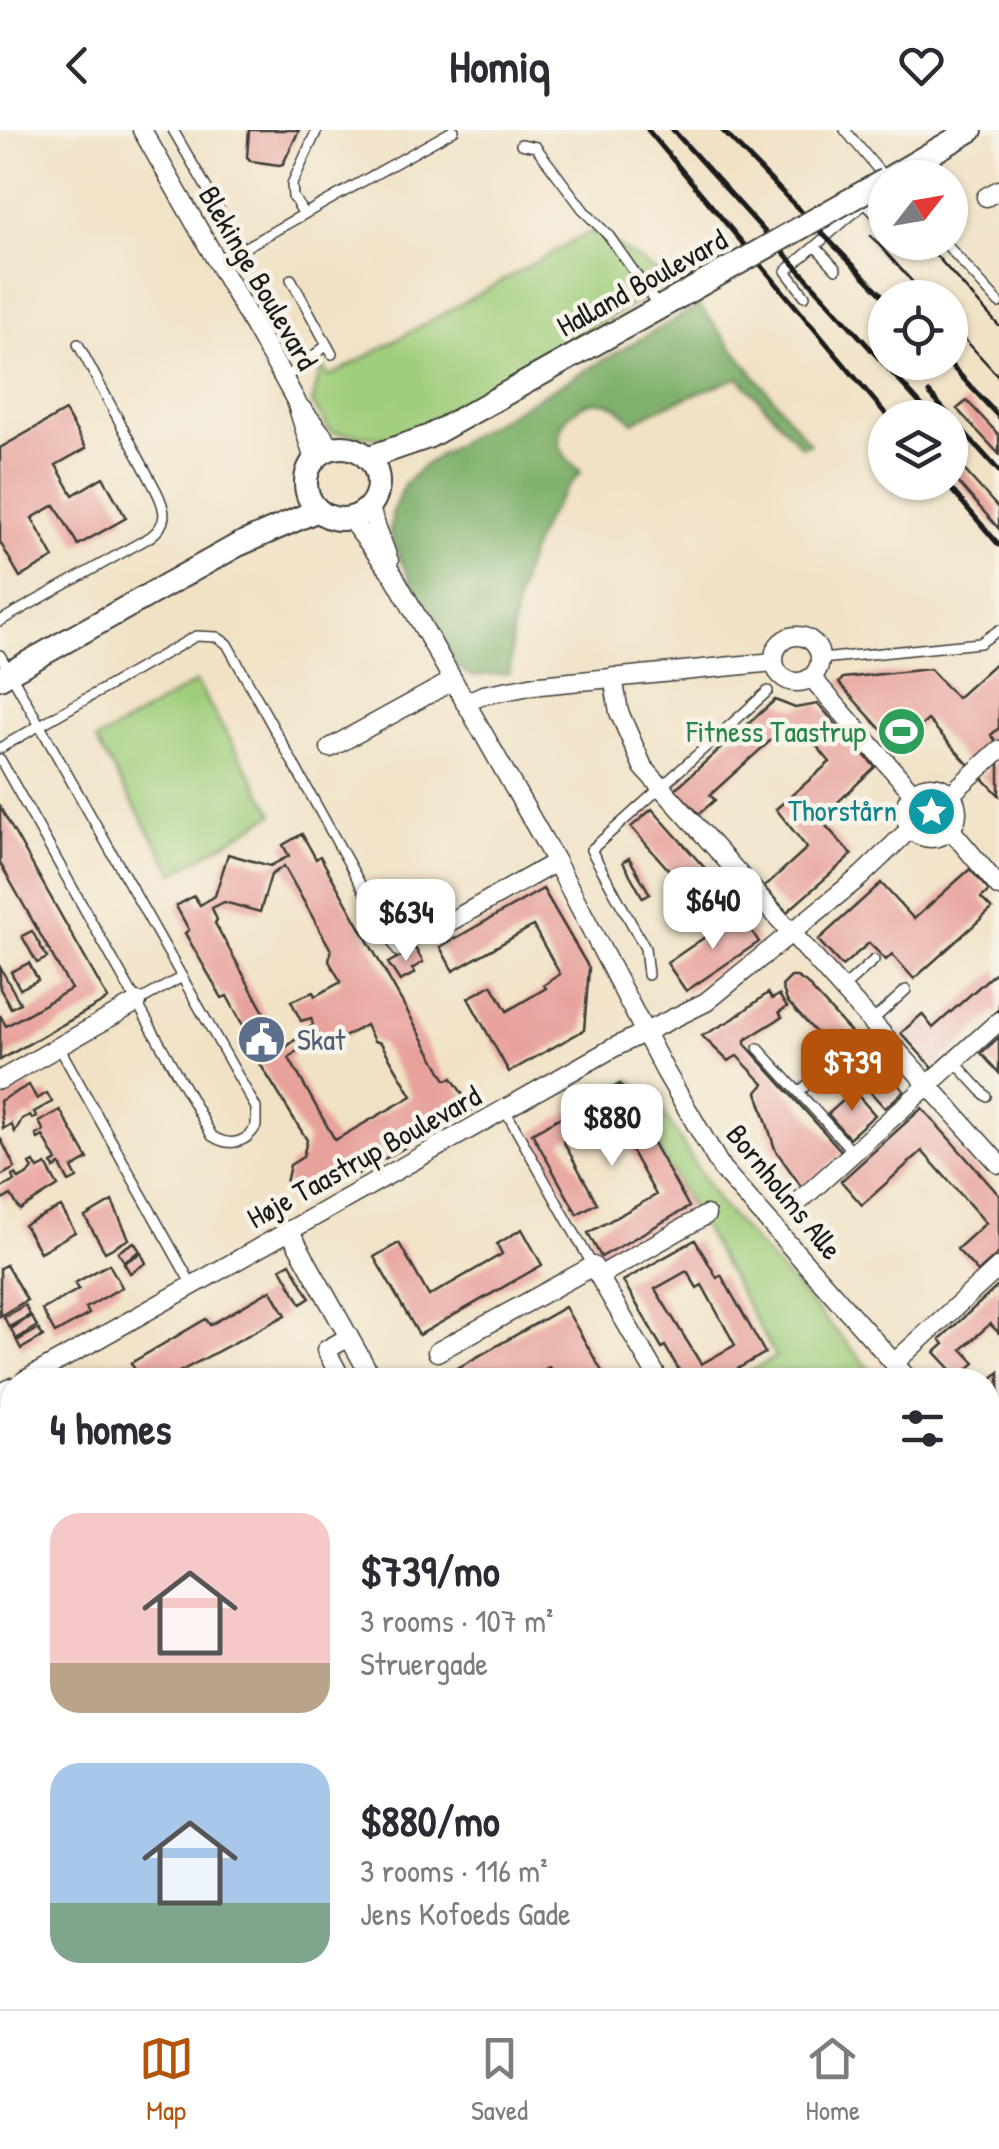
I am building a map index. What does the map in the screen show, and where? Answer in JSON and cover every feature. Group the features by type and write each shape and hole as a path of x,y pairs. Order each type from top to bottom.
{"street":[{"name":"Blekinge Boulevard","path":"142,130 323,454"},
{"name":"Halland Boulevard","path":"919,160 971,130"},
{"name":"Halland Boulevard","path":"367,458 428,437 868,188"},
{"name":"Halland Boulevard","path":"378,480 428,437"},
{"path":"354,449 367,458 378,480 377,491 359,512 329,517 312,502 308,470 323,454 354,449"},
{"path":"3,669 312,502"},
{"name":"Bornholms Alle","path":"359,512 556,862 645,1033 722,1169 893,1368"},
{"path":"796,636 813,642 820,659 812,678 792,682 780,675 774,662 780,644 796,636"},
{"path":"465,704 483,695 530,686 774,662"},
{"path":"613,677 619,712 643,767 999,1164"},
{"path":"812,678 913,793"},
{"path":"330,748 452,681"},
{"path":"951,794 999,750"},
{"path":"928,786 944,788 951,794 958,816 951,830 935,838 911,828 905,810 913,793 928,786"},
{"name":"Høje Taastrup Boulevard","path":"40,1368 706,1002 794,932 911,828"},
{"path":"951,830 999,886"},
{"path":"430,933 556,862"},
{"path":"0,1080 137,1002"},
{"path":"793,1206 999,1020"},
{"path":"438,1352 706,1215"},
{"path":"289,1230 366,1368"},
{"path":"902,1368 999,1267"},
{"path":"596,1271 652,1368"},
{"path":"336,1368 326,1350 349,1337"}],"lane":[{"path":"173,130 242,248"},
{"path":"304,214 292,197 292,184 316,130"},
{"path":"218,264 454,130"},
{"path":"845,130 871,160"},
{"path":"521,144 536,147 664,306"},
{"path":"806,296 786,271 868,201"},
{"path":"865,203 868,206"},
{"path":"815,246 836,269"},
{"path":"960,260 999,303"},
{"path":"284,379 330,350 292,279"},
{"path":"0,621 150,537 162,528 166,515 78,344"},
{"path":"820,659 980,643 998,631"},
{"path":"0,748 196,636 217,636 227,644 398,952"},
{"path":"0,758 212,1136 230,1144 246,1139 256,1126 256,1108 40,725 3,669"},
{"path":"648,975 644,948 591,850 768,690"},
{"path":"842,989 874,960"},
{"path":"137,1002 182,978"},
{"path":"871,1022 906,990"},
{"path":"59,1046 192,1285"},
{"path":"758,1048 853,1152"},
{"path":"954,1061 986,1096"},
{"path":"799,1092 828,1066"},
{"path":"505,1110 596,1271"}],"green space":[{"path":"594,230 671,282 414,430 387,438 331,432 312,403 322,364 329,377"},
{"path":"699,306 810,444 801,446 739,377 633,422 605,402 574,410 559,437 564,455 581,472 548,516 526,565 514,618 510,673 470,676 456,665 402,563 390,532 393,510 405,484 422,467 461,441"},
{"path":"196,682 274,814 174,873 96,741"},
{"path":"631,1079 663,1112 718,1202 869,1368 756,1368 776,1357 622,1084"}],"building":[{"path":"249,130 299,130 279,165 247,157"},
{"path":"968,402 999,435 999,454 968,421"},
{"path":"65,411 86,448 56,465 73,495 103,477 126,518 78,545 55,505 32,518 54,558 20,577 0,542 0,448"},
{"path":"968,474 999,509 999,529 968,494"},
{"path":"999,660 999,728 991,735 996,741 969,765 928,720 897,747 839,683 843,678 930,669 957,698"},
{"path":"775,700 795,708 818,704 875,767 820,819 852,855 787,912 764,887 807,848 776,809 830,762 808,736 781,731 710,795 715,800 699,814 675,789"},
{"path":"999,760 999,795 981,776"},
{"path":"0,807 108,999 0,1060 0,1015 6,1026 71,989 0,863"},
{"path":"652,809 727,893 706,912 631,827"},
{"path":"302,834 316,859 320,856 446,1080 452,1078 465,1098 472,1099 477,1107 352,1177 347,1167 304,1191 286,1183 290,1165 303,1157 307,1140 243,1036 247,1033 227,996 222,998 185,933 189,930 176,906 194,896 200,905 215,896 228,854 270,866 289,856 283,845","holes":["284,866 331,950 329,961 341,982 315,996 313,992 291,1001 301,1021 311,1018 313,1025 284,1049 215,923 212,908 224,902 260,912 271,875","366,1025 412,1096 335,1140 289,1058 317,1033 326,1047"]},
{"path":"629,858 650,894 643,898 623,862"},
{"path":"970,869 989,891 981,898 992,909 914,979 892,954 886,960 869,943 842,966 818,940 881,883 914,919"},
{"path":"543,889 589,968 584,1030 509,1072 468,998 492,985 507,1011 546,988 544,985 560,974 533,926 453,971 440,947"},
{"path":"740,913 759,942 686,991 667,963"},
{"path":"32,931 47,958 37,963 22,936"},
{"path":"415,948 423,962 412,969 415,973 400,981 388,963"},
{"path":"29,963 38,980 20,989 11,972"},
{"path":"0,967 20,1003 11,1008 0,989"},
{"path":"999,969 999,1009 933,1068 901,1033 922,1014 933,1028"},
{"path":"791,977 806,983 904,1091 885,1108 787,1001 782,986"},
{"path":"768,993 772,999 779,995 787,1007 779,1012 782,1017 745,1040 745,1044 843,1153 802,1188 775,1149 757,1092 764,1084 737,1056 728,1061 702,1036"},
{"path":"999,1037 999,1073 981,1053"},
{"path":"620,1084 689,1207 601,1257 588,1233 656,1195 611,1114 563,1141 597,1203 577,1214 532,1133"},
{"path":"29,1085 37,1099 47,1093 52,1102 34,1112 37,1117 22,1119 15,1132 11,1124 3,1129 0,1101"},
{"path":"854,1091 875,1115 849,1138 828,1114"},
{"path":"922,1108 999,1195 999,1253 978,1272 957,1249 986,1223 922,1151 862,1205 841,1181"},
{"path":"60,1110 88,1159 72,1168 77,1178 69,1182 60,1165 54,1168 52,1164 57,1161 43,1136 38,1139 36,1135 44,1131 39,1122"},
{"path":"0,1137 15,1168 0,1176"},
{"path":"34,1162 38,1169 46,1165 58,1186 20,1210 11,1195 2,1200 0,1189 14,1181 12,1176 16,1174 19,1179 26,1175"},
{"path":"112,1201 129,1239 105,1252 85,1217"},
{"path":"61,1207 75,1232 40,1252 24,1225"},
{"path":"522,1229 542,1265 419,1335 374,1257 399,1243 429,1296 502,1254 497,1244"},
{"path":"695,1240 717,1278 721,1275 765,1353 739,1368 678,1368 665,1346 662,1348 623,1281","holes":["687,1271 697,1288 702,1285 735,1345 701,1364 655,1289"]},
{"path":"134,1242 140,1251 124,1261 118,1252"},
{"path":"141,1253 146,1263 130,1273 124,1263"},
{"path":"290,1263 310,1298 301,1304 281,1268"},
{"path":"109,1264 122,1287 86,1308 89,1314 55,1333 42,1310 79,1289 75,1283"},
{"path":"6,1265 27,1300 0,1316 0,1268"},
{"path":"999,1285 999,1333 990,1324 962,1349 975,1363 969,1368 950,1368 935,1352 944,1344 940,1339"},
{"path":"271,1290 286,1315 187,1368 134,1368 131,1363 206,1319 210,1325"},
{"path":"25,1305 30,1315 9,1327 4,1317"},
{"path":"565,1307 600,1368 549,1367 458,1368"},
{"path":"31,1316 37,1326 16,1339 11,1329"},
{"path":"38,1329 43,1336 21,1349 17,1341"}],"tram line":[{"path":"893,260 911,280"},
{"path":"940,260 999,326"},
{"path":"968,343 999,377"}],"railway":[{"path":"648,130 874,400"},
{"path":"673,130 917,400"},
{"path":"722,130 868,280"},
{"path":"965,380 999,417"},
{"path":"929,393 999,471"},
{"path":"960,500 999,545"}],"place":[{"name":"Fitness Taastrup","path":"901,732"},
{"name":"Thorstårn","path":"932,811"},
{"name":"Skat","path":"262,1040"}]}
